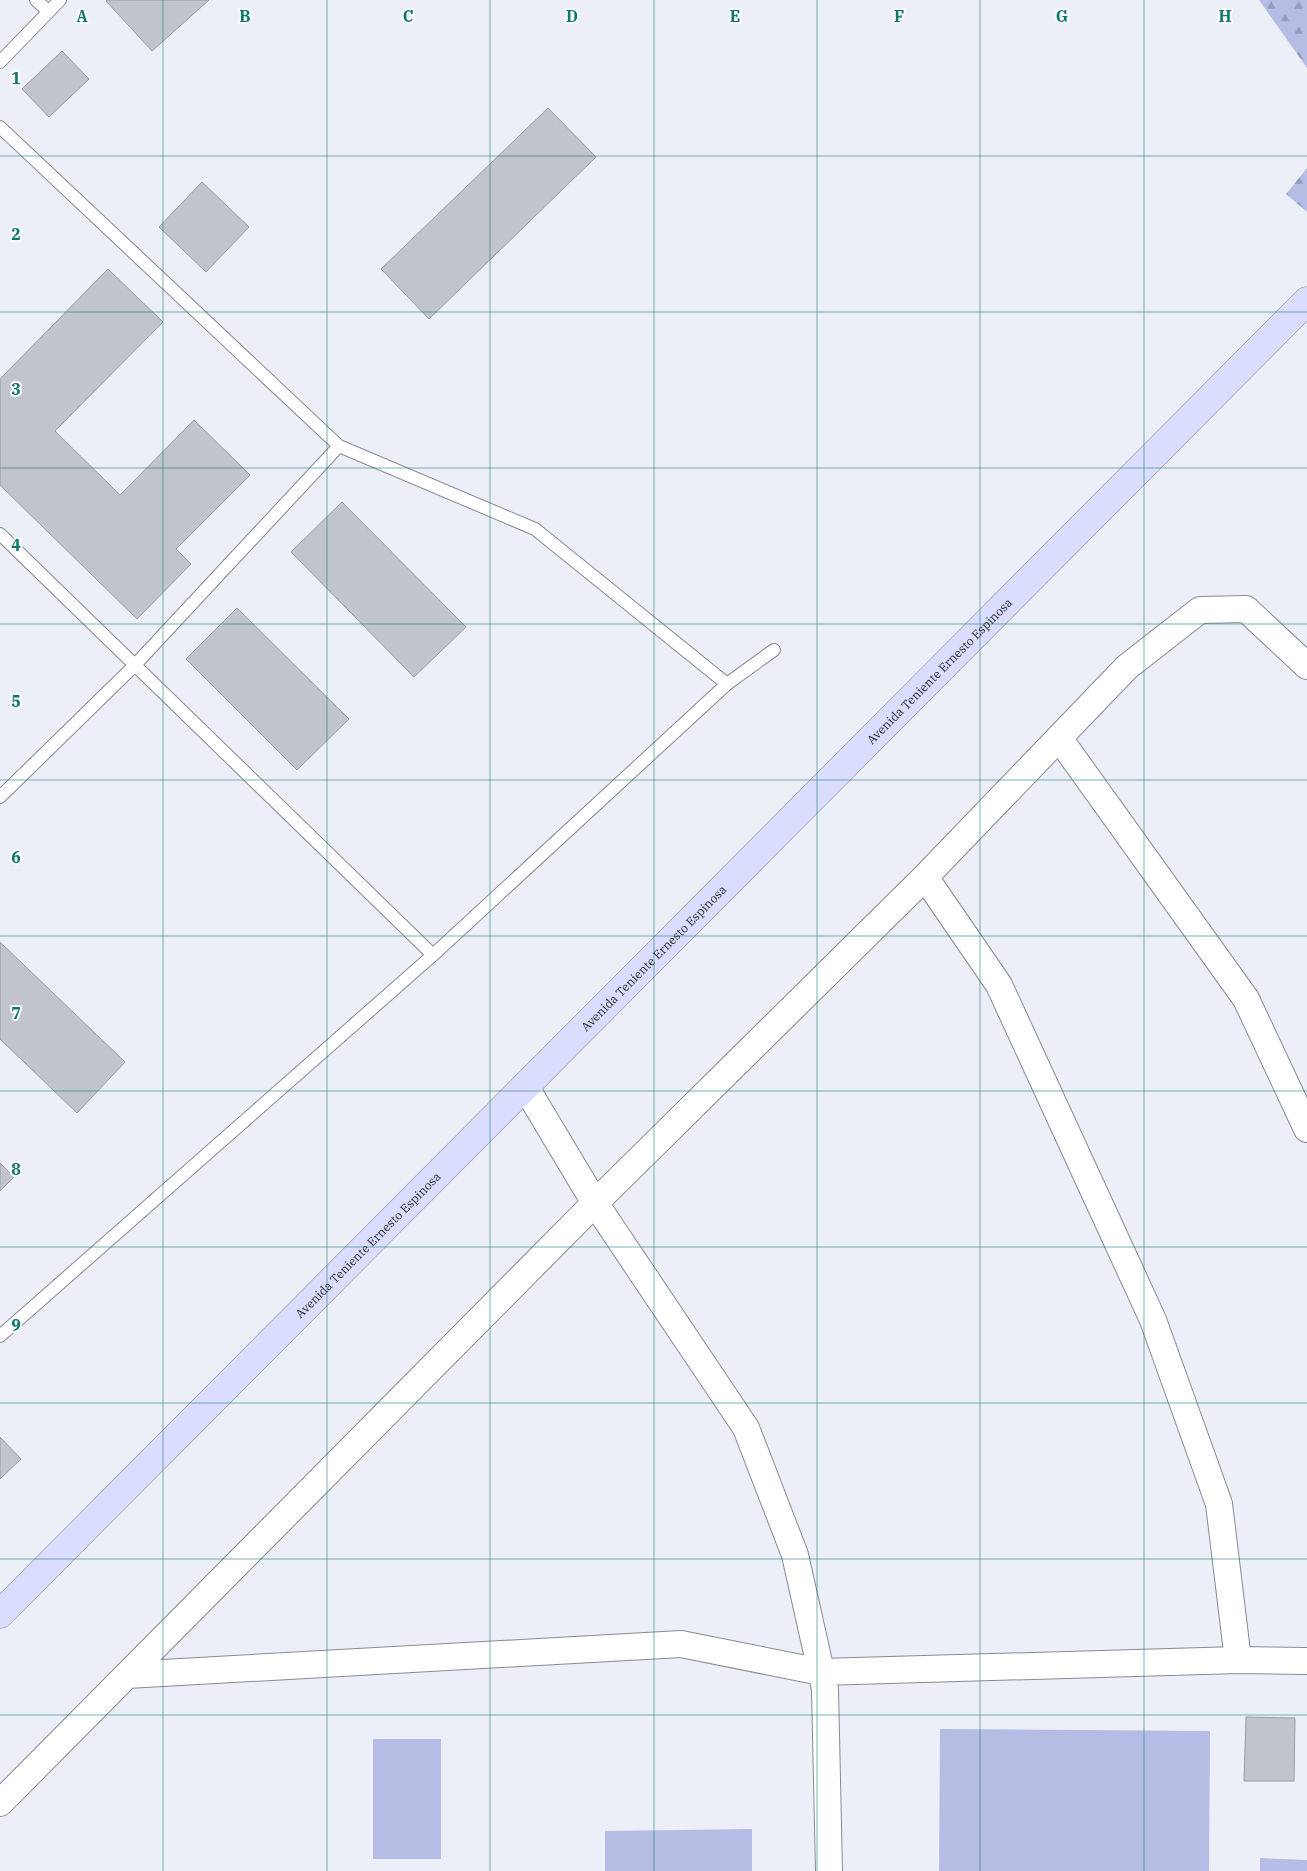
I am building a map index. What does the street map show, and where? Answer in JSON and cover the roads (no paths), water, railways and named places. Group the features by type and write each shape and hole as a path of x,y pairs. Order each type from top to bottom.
{"main road":[{"name":"Avenida Teniente Ernesto Espinosa","path":"1,1611 1307,301"}],"street":[{"path":"0,1803 595,1203 925,877 1127,667 1200,610 1246,609 1307,666"},
{"path":"1059,738 1246,999 1307,1129"},
{"path":"925,877 999,984 1153,1320 1219,1504 1238,1660"},
{"path":"525,1086 595,1203 746,1428 795,1555 825,1689 829,1871"},
{"path":"127,1675 681,1644 821,1672 1238,1660 1307,1662"}],"lane":[{"path":"36,0 48,11"},
{"path":"0,62 60,0"},
{"path":"0,127 339,446 535,529 727,684"},
{"path":"0,797 134,666 339,446"},
{"path":"0,534 433,955"},
{"path":"0,1336 433,955 727,684 774,650"}]}
